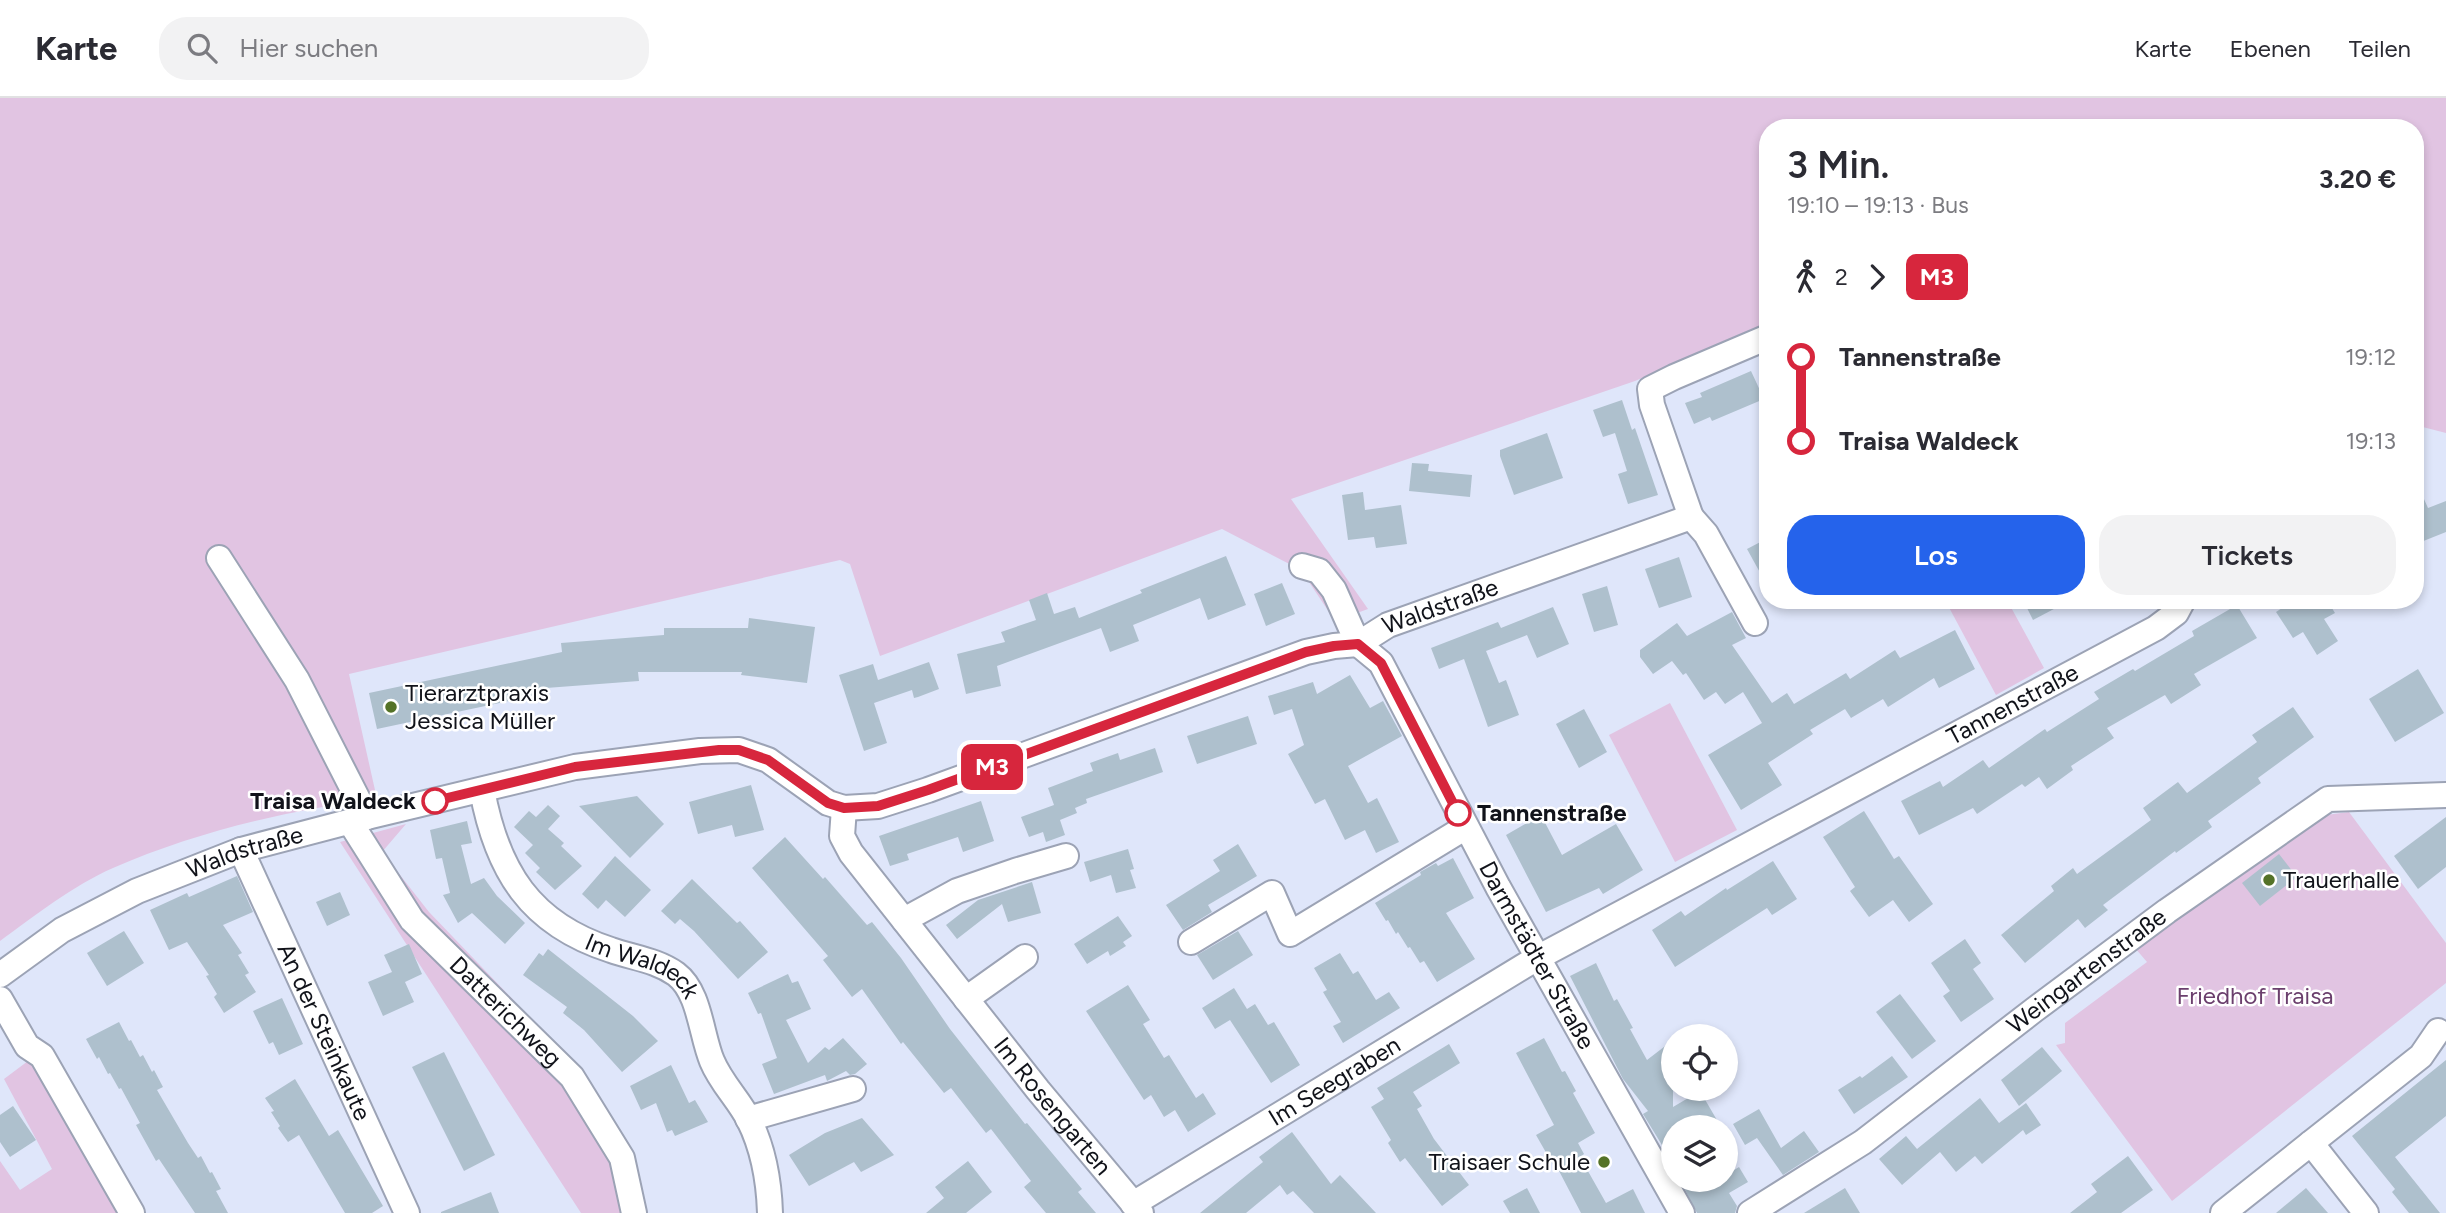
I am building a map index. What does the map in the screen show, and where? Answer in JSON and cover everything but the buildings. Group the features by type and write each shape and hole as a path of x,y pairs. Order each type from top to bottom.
{"street":[{"path":"1755,623 1706,534 1691,517 1652,405 1650,389 1759,341"},
{"name":"Waldstraße","path":"0,975 62,930 126,897 241,850 575,767 700,751 739,750 768,760 828,803 844,808 878,806 1306,652 1358,644 1388,625 1691,517"},
{"name":"Datterichweg","path":"219,558 297,680 359,820 412,920 572,1077 622,1158 634,1213"},
{"name":"Darmstädter Straße","path":"1302,566 1319,571 1334,590 1358,644 1381,663 1537,958 1682,1213"},
{"name":"Tannenstraße","path":"1537,958 2156,628 2178,609"},
{"name":"Im Waldeck","path":"482,790 490,828 503,861 539,911 571,934 612,951 652,960 678,975 688,988 696,1002 704,1040 714,1065 748,1119 768,1173 771,1213"},
{"name":"Weingartenstraße","path":"1750,1213 1863,1142 2167,911 2328,799 2446,795"},
{"name":"Im Rosengarten","path":"844,808 842,836 851,853 1038,1090 1137,1208"},
{"path":"1191,942 1272,893 1290,934 1466,827"},
{"name":"An der Steinkaute","path":"241,850 407,1213"},
{"path":"904,920 957,891 1066,856"},
{"path":"966,999 1026,957"},
{"name":"Im Seegraben","path":"1137,1208 1537,958"},
{"path":"0,999 27,1046 42,1056 132,1213"},
{"path":"2222,1213 2421,1056 2438,1031"},
{"path":"748,1119 853,1088"},
{"path":"2311,1143 2366,1213"}],"green space":[{"path":"0,98 2446,98 2446,433 2424,427 2424,119 1759,119 1759,327 1635,381 1291,499 1368,609 1335,621 1301,570 1222,529 880,656 850,564 840,560 349,674 377,799 276,816 210,833 145,855 84,883 0,941"},
{"path":"1950,609 2012,609 2044,668 1996,695"},
{"path":"1670,703 1737,830 1675,862 1609,735"},
{"name":"Friedhof Traisa","path":"2349,812 2446,943 2446,983 2172,1201 2056,1045 2065,1043 2065,1023 2147,962 2135,948 2326,815"},
{"path":"406,824 382,852 429,912 566,1055 635,1172 647,1213 581,1213 340,842"},
{"path":"32,1058 121,1213 0,1213 0,1161 20,1190 52,1169 4,1079"}],"bus line":[{"name":"M3","path":"435,801 575,767 700,751 739,750 768,760 828,803 844,808 878,806 1306,652 1358,644 1381,663 1458,813"}],"place":[{"name":"Tierarztpraxis Jessica Müller","path":"391,707"},
{"name":"Traisa Waldeck","path":"435,801"},
{"name":"Tannenstraße","path":"1458,813"},
{"name":"Trauerhalle","path":"2269,880"},
{"name":"Traisaer Schule","path":"1604,1162"}]}
